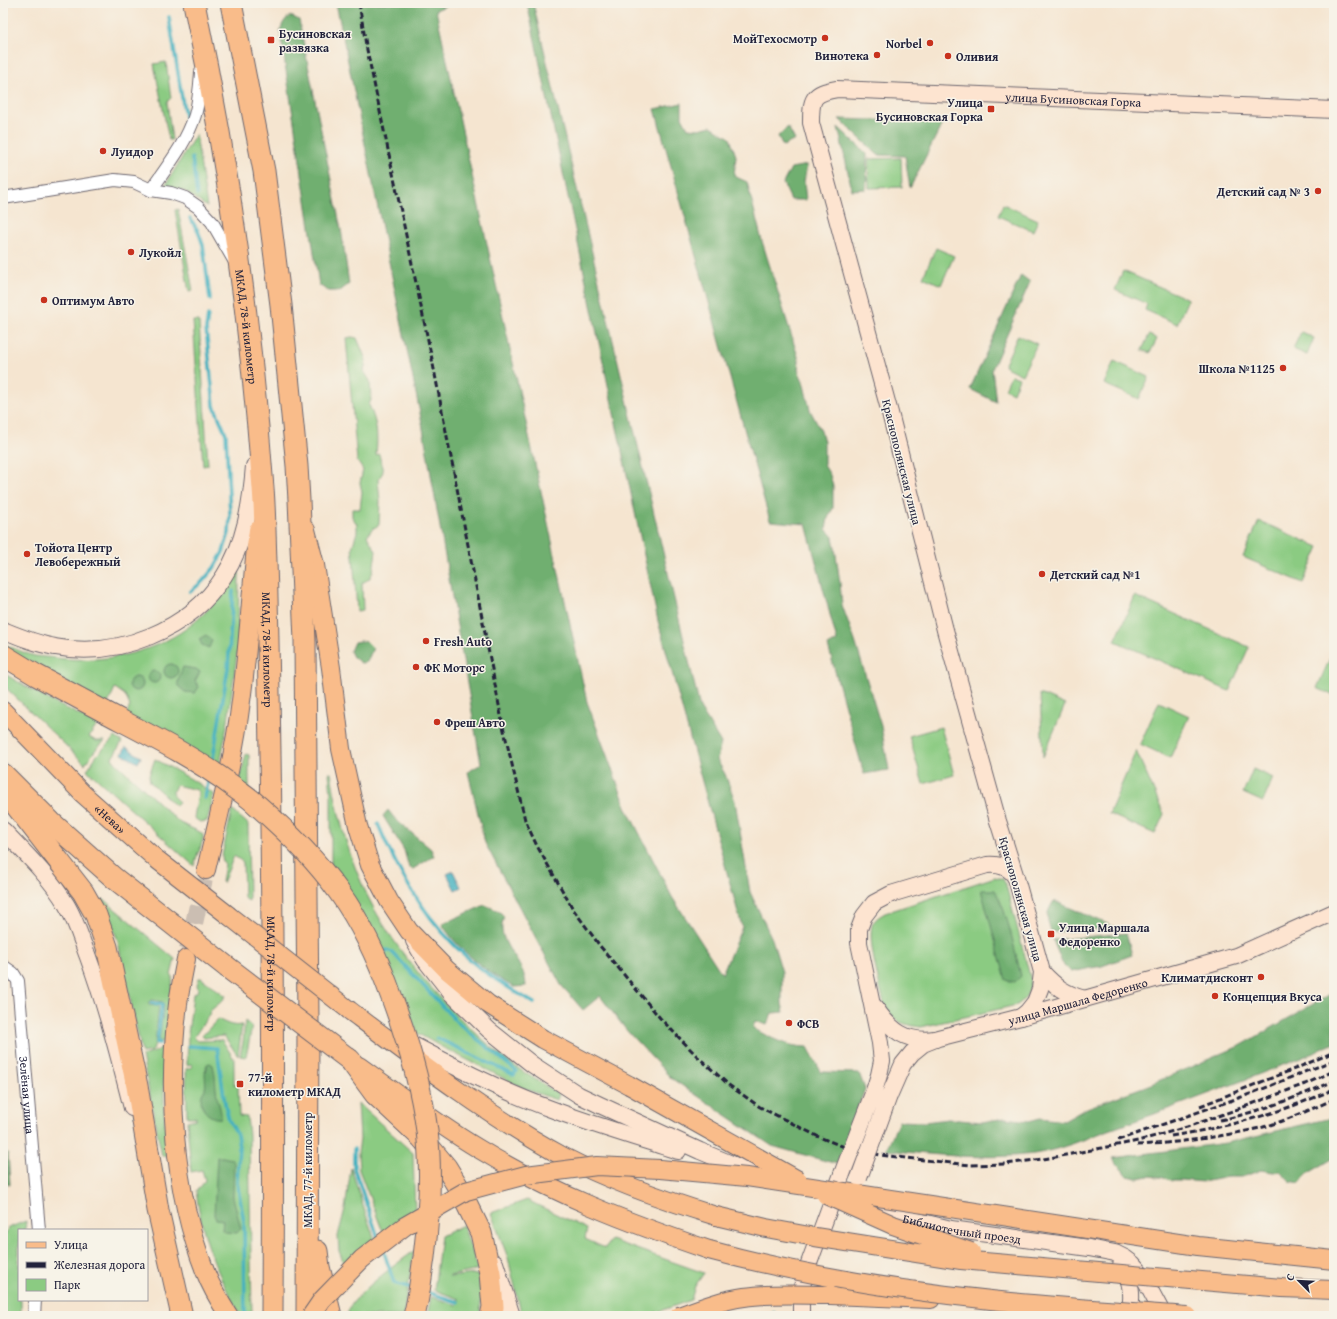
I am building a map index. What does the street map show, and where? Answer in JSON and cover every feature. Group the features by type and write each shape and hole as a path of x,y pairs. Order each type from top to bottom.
{"highway":[{"name":"МКАД, 78-й километр","path":"194,3 226,168 242,275 263,491 268,613 272,855 273,1309"},
{"path":"231,3 265,178 281,304 299,500"},
{"name":"МКАД, 77-й километр","path":"299,500 305,641 308,1024 307,1316"},
{"path":"3,655 36,675 167,744 214,772 256,804 301,847 339,892 361,926 384,975 406,1036 418,1081 427,1132 429,1179 426,1237 418,1299 414,1316"},
{"path":"3,774 51,822 114,878 227,967 350,1060 375,1094 421,1137 446,1167 460,1190 481,1233 490,1273 493,1307 491,1316"},
{"path":"3,789 83,892 96,916 106,947 137,1086 158,1210 182,1316"},
{"path":"307,1173 319,1268 331,1316"}],"main road":[{"path":"206,870 233,753 242,701 253,574 263,491"},
{"path":"299,500 315,566 331,668 341,749 358,826 370,865 389,900 409,931 447,970 488,1004 543,1039 832,1198 893,1225 947,1245 988,1257 1028,1266 1282,1288 1334,1290"},
{"name":"«Нева»","path":"3,711 88,799 155,858 349,1010 428,1069 496,1117 564,1157 620,1183 673,1202 716,1216 766,1228 961,1260 1028,1266"},
{"path":"186,959 178,1005 174,1054 176,1141 182,1189 190,1229 205,1272 230,1316"},
{"path":"350,1060 479,1149 549,1188 608,1214 660,1234 709,1250 752,1261 864,1284 992,1300 1187,1316"},
{"path":"311,1316 322,1300 362,1259 405,1226 466,1191 526,1175 597,1166 660,1169 747,1177 1198,1246 1334,1260"},
{"path":"679,1316 714,1303 744,1297 770,1295 830,1295 915,1299 992,1300"}],"street":[{"path":"151,190 182,143 194,116 200,92 203,44"},
{"name":"улица Бусиновская Горка","path":"815,97 821,92 837,89 1334,110"},
{"name":"Краснополянская улица","path":"815,97 811,106 812,123 888,406 945,630 1042,972"},
{"path":"3,198 115,180 134,182 151,190 171,193 185,198 205,213 212,222 242,275"},
{"path":"3,630 27,640 55,647 95,649 118,646 155,634 177,622 193,610 209,596 224,577 233,560 240,541 252,494 257,420"},
{"name":"Краснополянская улица","path":"987,865 996,857 1001,847 1003,841 1000,827"},
{"path":"3,830 44,874 66,904 78,931 94,975 116,1047 158,1210"},
{"path":"801,1316 801,1291 805,1274 874,1091 882,1061 880,1043 859,943 859,929 864,916 874,903 891,894 987,865 998,865 1007,868 1016,878"},
{"name":"улица Маршала Федоренко","path":"873,1210 860,1196 858,1188 859,1178 889,1096 901,1069 912,1053 923,1044 938,1038 1021,1017 1236,956 1334,912"},
{"path":"409,931 425,960 451,993 489,1030 533,1065 579,1094 700,1151 734,1165"},
{"name":"Зелёная улица","path":"3,966 13,973 18,981 39,1229"},
{"path":"1042,972 1055,986 1061,990 1075,996 1085,998"},
{"path":"1021,1017 1035,1002 1040,989 1042,972"},
{"path":"871,1001 883,1020 896,1032 903,1035 930,1040 938,1038"},
{"path":"349,1010 450,1064 499,1088 551,1109 696,1157 734,1165"},
{"name":"Библиотечный проезд","path":"734,1165 873,1210 951,1229 1105,1250 1125,1258 1133,1264 1140,1273 1164,1316"},
{"path":"481,1233 495,1264 512,1316"},
{"path":"1105,1250 1120,1263 1127,1274 1131,1288 1132,1304 1129,1316"},
{"path":"34,1316 35,1301"}],"green space":[{"path":"336,3 452,3 436,10 587,702 627,809 672,897 722,974 742,927 658,621 527,3 533,3 700,708 721,743 717,760 725,774 735,801 750,892 772,939 782,972 782,1004 784,1012 772,1013 767,1025 755,1021 753,1028 786,1044 808,1047 821,1072 859,1073 865,1089 837,1164 772,1146 671,1078 627,1031 600,996 583,1010 561,985 485,843 468,772 481,764 422,423"},
{"path":"291,16 299,20 342,235 349,284 340,291 328,291 319,285 280,31 285,20"},
{"path":"166,62 171,98 167,102 172,140 169,140 154,64"},
{"path":"682,103 682,117 688,128 699,129 711,126 730,138 736,156 734,176 747,182 762,241 799,360 798,370 803,381 810,410 821,431 824,442 824,465 830,475 833,486 833,508 828,518 826,529 833,537 842,605 855,641 881,726 889,770 864,774 828,646 837,641 806,524 770,521 655,109"},
{"path":"839,119 943,122 910,188 905,156 878,155"},
{"path":"788,127 795,140 783,146 778,136"},
{"path":"838,127 867,154 866,189 852,190"},
{"path":"196,134 207,207 184,191 165,186"},
{"path":"901,158 902,187 869,188 868,159"},
{"path":"807,165 804,182 806,200 791,200 783,183 791,168"},
{"path":"1003,204 1038,220 1033,231 998,216"},
{"path":"178,209 193,291 189,292 175,210"},
{"path":"936,248 954,256 941,285 923,277"},
{"path":"1123,271 1188,299 1177,324 1145,310 1147,304 1115,290"},
{"path":"1021,275 1030,282 992,369 996,402 970,389"},
{"path":"193,321 199,321 208,465 203,466"},
{"path":"1301,332 1314,338 1307,355 1293,349"},
{"path":"1018,335 1037,344 1022,375 1004,366"},
{"path":"1149,335 1157,339 1150,353 1142,350"},
{"path":"346,338 357,338 366,360 364,371 370,381 371,400 369,405 374,417 376,429 376,455 379,454 383,472 378,480 380,501 379,525 372,529 367,536 376,551 373,572 369,579 362,583 363,610 357,611 352,548 357,532 357,524 352,517 352,509 360,509 362,492 360,483 363,470 357,461"},
{"path":"1114,361 1149,377 1139,399 1104,384"},
{"path":"1011,375 1019,378 1013,393 1005,389"},
{"path":"1259,521 1319,547 1303,583 1243,557"},
{"path":"237,573 239,573 238,647 228,720 219,770 126,715 130,706 125,695 115,688 107,706 3,648 3,644 35,656 73,659 108,658 141,651 172,637 195,622 214,602"},
{"path":"1135,596 1249,647 1229,691 1115,641"},
{"path":"206,635 212,640 209,648 202,645 199,639"},
{"path":"354,642 367,642 373,648 367,662 361,663 353,657 350,651"},
{"path":"1334,649 1334,696 1317,688"},
{"path":"171,664 176,666 178,671 176,676 171,678 166,676 164,671 166,666"},
{"path":"183,667 196,669 200,672 195,681 199,687 195,693 185,692 178,686"},
{"path":"152,671 156,671 160,677 156,683 152,683 148,679 148,675"},
{"path":"3,673 51,701 98,724 89,737 96,741 105,741 97,748 85,764 3,685"},
{"path":"136,677 141,679 143,684 141,689 136,691 131,689 129,684 131,679"},
{"path":"1040,694 1065,705 1043,757"},
{"path":"1159,702 1189,716 1170,758 1140,744"},
{"path":"941,727 954,775 923,784 909,736"},
{"path":"115,737 122,742 112,758 115,762 180,823 200,832 203,835 194,866 87,770 97,755"},
{"path":"1136,751 1164,814 1155,834 1109,814"},
{"path":"246,754 249,755 249,792 239,783"},
{"path":"155,759 214,794 207,821 200,822 194,818 198,793 197,790 176,785 173,791 173,796 179,802 176,806 150,782 149,775"},
{"path":"1253,769 1273,778 1263,802 1243,793"},
{"path":"329,773 331,773 336,801 351,857 362,884 388,932 423,978 462,1020 503,1057 559,1094 557,1100 525,1089 417,1033 401,992 331,874 331,796"},
{"path":"232,810 248,824 249,901 244,898 243,862 234,856 223,883 222,882 225,864 222,856"},
{"path":"388,810 396,820 431,849 434,856 413,869 409,868 404,850 383,816"},
{"path":"995,877 1003,879 1006,885 1031,980 1030,988 1026,997 1017,1005 921,1027 898,1021 890,1014 884,1003 872,950 871,930 873,923 877,918 885,913"},
{"path":"981,890 995,890 1000,900 1011,932 1021,976 1015,982 1006,980"},
{"path":"103,899 175,959 171,975 173,977 165,1042 159,1041 164,1005 163,1002 151,1000 148,1003 149,1005 159,1006 155,1044 152,1051 142,1053 117,938 101,900"},
{"path":"1054,901 1117,928 1051,932 1048,913"},
{"path":"485,905 499,911 504,916 502,926 503,935 508,947 523,972 526,986 514,987 484,968 456,942 442,924"},
{"path":"1126,933 1132,955 1102,966 1071,972 1062,963 1053,940"},
{"path":"199,978 226,996 210,1011 209,1015 194,1037 198,1041 222,1040 234,1059 234,1085 238,1085 239,1116 247,1117 249,1135 252,1316 241,1316 218,1271 206,1240 198,1207 196,1190 200,1188 205,1180 202,1170 191,1172 187,1121 196,1119 196,1117 187,1117 186,1069 192,1067 191,1064 187,1065 188,1034 193,994 197,992"},
{"path":"1334,992 1334,1043 1316,1052 1239,1082 1072,1144 1034,1154 997,1157 941,1155 886,1150 899,1121 925,1122 948,1119 982,1122 1005,1118 1029,1121 1040,1118 1064,1121 1087,1108 1151,1084 1242,1045"},
{"path":"218,1019 232,1025 242,1025 238,1056 224,1036 204,1038 202,1036"},
{"path":"245,1021 252,1027 246,1057 240,1056"},
{"path":"160,1048 164,1048 164,1110 167,1155 162,1156 142,1056 157,1051"},
{"path":"210,1063 213,1065 214,1069 216,1092 221,1118 212,1117 209,1115 203,1108 201,1100 205,1089 206,1068 207,1064"},
{"path":"358,1103 413,1153 415,1213 386,1236 381,1227 359,1170 358,1153 360,1139"},
{"path":"1334,1116 1334,1158 1307,1174 1300,1183 1290,1181 1280,1171 1273,1172 1261,1170 1242,1177 1227,1177 1203,1182 1171,1180 1149,1176 1138,1178 1127,1176 1113,1158 1226,1143 1327,1119"},
{"path":"3,1151 8,1153 10,1185 3,1183"},
{"path":"217,1157 232,1159 234,1163 233,1197 241,1229 237,1233 224,1232 222,1230 223,1220 216,1219 214,1215"},
{"path":"351,1168 376,1243 346,1269 339,1251 338,1236 345,1209"},
{"path":"527,1200 587,1229 585,1239 605,1248 611,1240 704,1273 695,1286 691,1300 646,1316 522,1316 508,1258 491,1213"},
{"path":"26,1221 25,1229 18,1229 18,1301 21,1301 21,1316 3,1316 3,1239 8,1228"},
{"path":"463,1225 478,1268 474,1271 449,1276 474,1274 479,1276 481,1299 480,1316 465,1316 456,1313 455,1316 427,1316 431,1297 457,1305 459,1299 434,1290 441,1236"},
{"path":"414,1251 403,1316 348,1316 349,1309 364,1291"}],"water":[{"path":"126,747 141,757 138,763 122,754"},
{"path":"453,871 461,887 455,890 447,874"}],"waterway":[{"path":"169,17 185,117"},
{"path":"192,158 197,195"},
{"path":"190,218 198,231 203,245 210,299"},
{"path":"190,592 202,582 214,568 223,552 229,533 230,515 226,434 214,406 206,329 208,315"},
{"path":"212,764 228,668 233,591"},
{"path":"205,798 209,778"},
{"path":"378,824 405,880 416,898 441,931 478,967 534,1003"},
{"path":"382,953 387,950 392,952 458,1023 516,1071 514,1075 437,1038"},
{"path":"151,1003 162,1004 157,1043 160,1043"},
{"path":"189,1046 217,1048 225,1104 229,1120 237,1134 239,1147 237,1182 244,1222 245,1316"},
{"path":"354,1149 354,1168 379,1240"},
{"path":"383,1249 394,1283 412,1288"},
{"path":"426,1292 458,1302"},
{"path":"770,1316 774,1313"}],"tunnel":[{"path":"188,950 206,870"}],"railway":[{"path":"359,3 366,45 432,359 503,726 525,820 537,846 573,909 600,946 660,1018 697,1056 730,1086 760,1107 819,1137 847,1148 880,1155 970,1165 1006,1164 1050,1158 1138,1141 1187,1127 1241,1108 1305,1084 1334,1071"},
{"path":"1200,1106 1334,1052"},
{"path":"1118,1140 1250,1094 1334,1060"},
{"path":"1220,1120 1278,1104 1334,1081"},
{"path":"1171,1136 1234,1124 1275,1112 1334,1089"},
{"path":"1137,1145 1199,1139 1260,1128 1288,1119 1334,1099"}],"place":[{"name":"МойТехосмотр","path":"825,38"},
{"name":"Бусиновская развязка","path":"271,40"},
{"name":"Norbel","path":"930,43"},
{"name":"Винотека","path":"877,55"},
{"name":"Оливия","path":"948,56"},
{"name":"Улица Бусиновская Горка","path":"991,109"},
{"name":"Луидор","path":"103,151"},
{"name":"Детский сад № 3","path":"1318,191"},
{"name":"Лукойл","path":"131,252"},
{"name":"Оптимум Авто","path":"44,300"},
{"name":"Школа №1125","path":"1283,368"},
{"name":"Тойота Центр Левобережный","path":"27,554"},
{"name":"Детский сад №1","path":"1042,574"},
{"name":"Fresh Auto","path":"426,641"},
{"name":"ФК Моторс","path":"416,667"},
{"name":"Фреш Авто","path":"437,722"},
{"name":"Улица Маршала Федоренко","path":"1051,934"},
{"name":"Климатдисконт","path":"1261,977"},
{"name":"Концепция Вкуса","path":"1215,996"},
{"name":"ФСВ","path":"789,1023"},
{"name":"77-й километр МКАД","path":"240,1084"}]}
